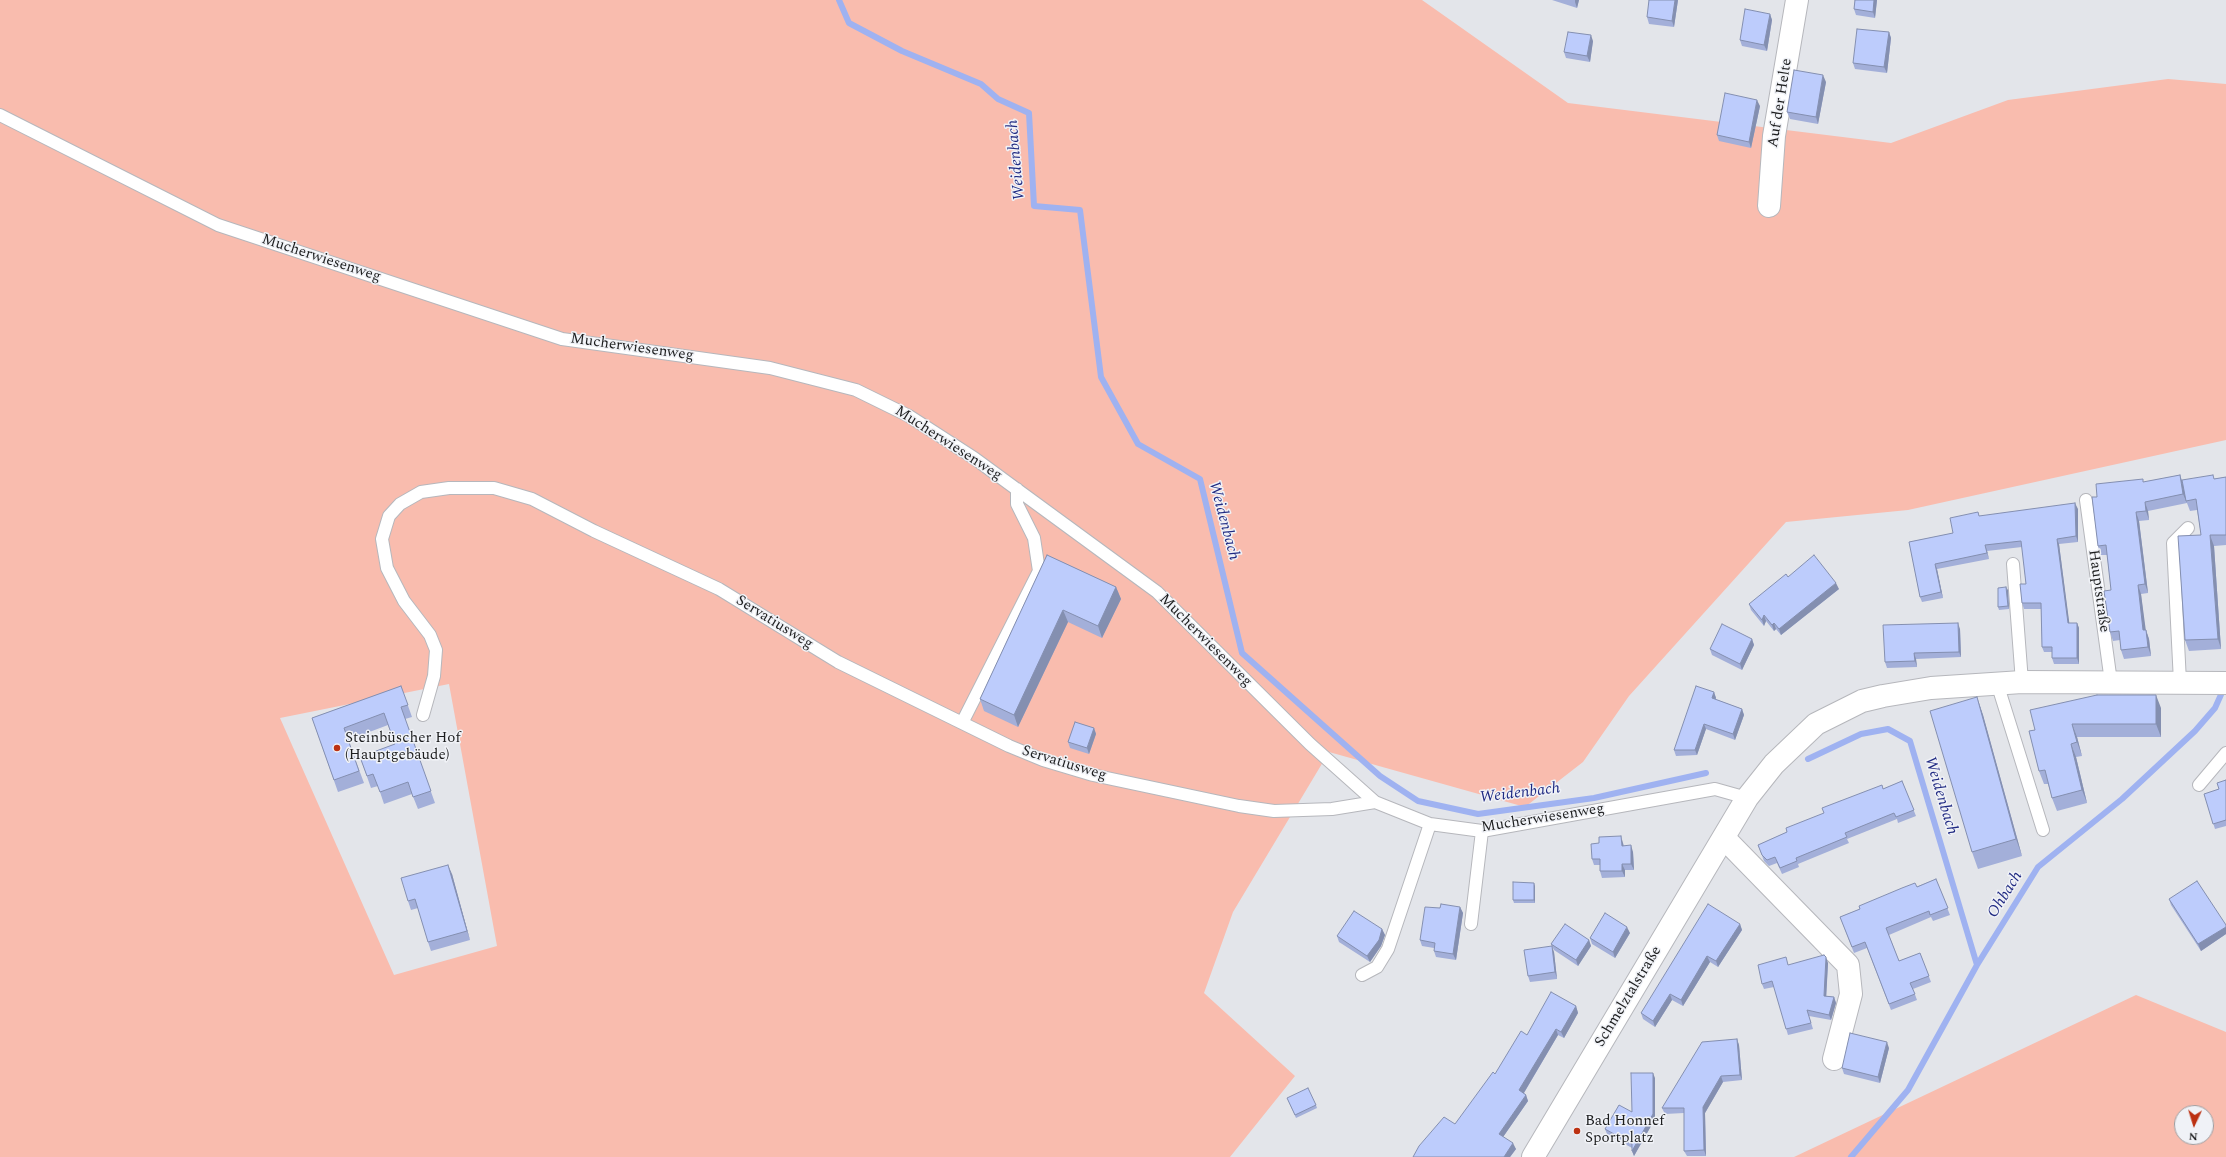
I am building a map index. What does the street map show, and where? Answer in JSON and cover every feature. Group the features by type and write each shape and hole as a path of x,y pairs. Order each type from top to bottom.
{"main road":[{"name":"Auf der Helte","path":"1769,206 1774,136 1797,0"},
{"path":"1997,683 2217,683"},
{"name":"Schmelztalstraße","path":"1533,1157 1748,798 1774,764 1816,724 1862,701 1931,688 1997,683"},
{"path":"1724,838 1848,965 1851,994 1834,1059"}],"lane":[{"name":"Mucherwiesenweg","path":"0,115 218,225 562,339 770,368 856,390 909,416 974,458 1157,592 1310,744 1375,802 1430,824 1482,831 1715,789 1748,798"},
{"name":"Servatiusweg","path":"423,716 434,676 436,650 430,635 404,601 387,568 382,539 389,516 400,504 421,492 449,488 494,488 532,498 594,531 719,588 838,662 962,723 1043,760 1094,775 1239,806 1274,811 1332,809 1375,802"},
{"path":"962,723 1039,571 1034,538 1016,504 1017,489"},
{"name":"Hauptstraße","path":"2086,500 2111,682"},
{"path":"2180,682 2173,543 2188,528"},
{"path":"2012,564 2022,682"},
{"path":"1997,683 2043,830"},
{"path":"2199,785 2226,753"},
{"path":"1362,975 1377,966 1388,949 1430,824"},
{"path":"1471,924 1482,831"}],"shaded area":[{"path":"0,0 1422,0 1568,103 1891,143 2008,100 2168,79 2226,84 2226,440 1908,510 1786,522 1629,696 1583,762 1525,807 1329,752 1233,912 1204,993 1295,1076 1230,1157 0,1157","holes":["449,684 497,946 394,975 280,718"]},
{"path":"2136,995 2226,1032 2226,1157 1794,1157"}],"building":[{"path":"1649,0 1675,0 1672,21 1647,17"},
{"path":"1855,0 1874,0 1873,12 1854,9"},
{"path":"1745,9 1770,14 1764,45 1740,40"},
{"path":"1857,29 1889,32 1884,67 1853,63"},
{"path":"1568,32 1591,35 1587,56 1564,52"},
{"path":"1794,70 1823,75 1816,117 1787,112"},
{"path":"1725,93 1757,100 1749,142 1717,135"},
{"path":"2180,475 2183,494 2145,502 2146,511 2136,512 2145,584 2138,585 2143,630 2146,630 2148,647 2121,650 2119,631 2110,632 2104,591 2111,590 2106,545 2098,546 2092,497 2097,497 2096,484 2143,479 2143,482"},
{"path":"2213,475 2214,479 2226,477 2226,535 2210,535 2218,639 2185,640 2178,536 2201,535 2196,499 2186,501 2182,480"},
{"path":"2075,503 2076,536 2057,539 2068,623 2077,623 2077,658 2052,658 2052,647 2042,647 2041,603 2022,603 2020,584 2026,584 2021,541 1985,545 1987,553 1935,564 1941,592 1920,597 1909,542 1953,533 1950,518 1978,512 1979,516"},
{"path":"1047,555 1116,587 1098,626 1063,610 1014,715 980,699"},
{"path":"1814,555 1836,583 1779,629 1774,623 1772,625 1764,615 1762,620 1749,604 1786,574 1788,577"},
{"path":"2006,587 2008,606 1998,607 1998,588"},
{"path":"1958,623 1959,652 1914,653 1915,661 1885,662 1883,625"},
{"path":"1722,624 1752,639 1740,664 1710,649"},
{"name":"Steinbüscher Hof (Hauptgebäude)","path":"401,686 408,705 401,707 431,791 413,797 408,782 380,792 373,774 367,776 360,757 395,744 384,713 344,728 359,771 334,780 312,718"},
{"path":"1696,686 1714,692 1712,698 1742,709 1733,734 1704,724 1695,750 1674,750"},
{"path":"2097,695 2156,695 2156,724 2072,724 2077,742 2071,744 2082,790 2052,798 2045,770 2039,771 2029,731 2035,730 2030,710"},
{"path":"1977,697 2016,839 1972,852 1930,711"},
{"path":"1075,722 1094,728 1087,748 1068,742"},
{"path":"2226,780 2226,820 2213,824 2204,794 2219,789 2217,783"},
{"path":"1902,781 1914,810 1896,817 1894,813 1845,833 1847,837 1796,858 1797,861 1780,868 1775,857 1767,860 1762,855 1758,845 1787,832 1786,828 1824,813 1822,808 1882,785 1883,789"},
{"path":"1621,836 1622,846 1631,845 1631,864 1622,864 1622,871 1600,871 1600,859 1592,859 1591,844 1599,843 1599,837"},
{"path":"448,865 467,931 428,942 415,899 408,901 401,878"},
{"path":"1936,879 1948,908 1930,915 1929,911 1886,928 1899,961 1920,953 1929,976 1910,983 1915,994 1889,1004 1865,942 1852,947 1840,917 1860,909 1859,906 1902,888 1915,883 1917,887"},
{"path":"2197,881 2226,925 2226,927 2198,944 2169,899"},
{"path":"1513,882 1534,883 1534,900 1513,900"},
{"path":"1441,904 1460,907 1453,954 1434,951 1435,943 1420,940 1425,907 1440,908"},
{"path":"1708,904 1740,924 1716,961 1707,956 1681,1000 1670,994 1653,1021 1641,1013"},
{"path":"1354,911 1382,929 1379,940 1367,956 1337,936"},
{"path":"1605,913 1627,927 1613,952 1590,938"},
{"path":"1565,924 1589,940 1576,960 1551,944"},
{"path":"1552,946 1555,972 1528,976 1524,950"},
{"path":"1824,955 1826,957 1824,996 1834,997 1829,1015 1807,1010 1811,1023 1786,1029 1772,981 1762,984 1758,965 1786,957 1788,965"},
{"path":"1551,992 1576,1006 1561,1032 1556,1029 1519,1090 1526,1095 1499,1134 1513,1143 1504,1157 1413,1157 1419,1146 1444,1117 1455,1124 1493,1072 1495,1074 1521,1031 1527,1035"},
{"path":"1850,1033 1887,1042 1878,1077 1842,1068"},
{"path":"1737,1039 1740,1075 1721,1076 1703,1107 1704,1150 1684,1151 1684,1108 1662,1108 1702,1042"},
{"path":"1631,1073 1653,1073 1653,1114 1632,1151 1632,1144 1605,1129 1619,1105 1632,1112"},
{"path":"1308,1088 1316,1105 1295,1115 1287,1098"}],"waterway":[{"name":"Weidenbach","path":"839,0 849,23 902,51 981,84 998,99 1029,113 1034,206 1080,210 1101,377 1138,444 1200,479 1242,653 1380,776 1418,801 1478,814 1594,798 1706,773"},
{"name":"Ohbach","path":"1851,1157 1908,1090 1977,965 2038,867 2122,799 2195,731 2215,708 2224,688"},
{"name":"Weidenbach","path":"1808,759 1861,734 1888,729 1910,741 1977,965"}],"place":[{"name":"Steinbüscher Hof (Hauptgebäude)","path":"337,748"},
{"name":"Bad Honnef Sportplatz","path":"1577,1131"}]}
